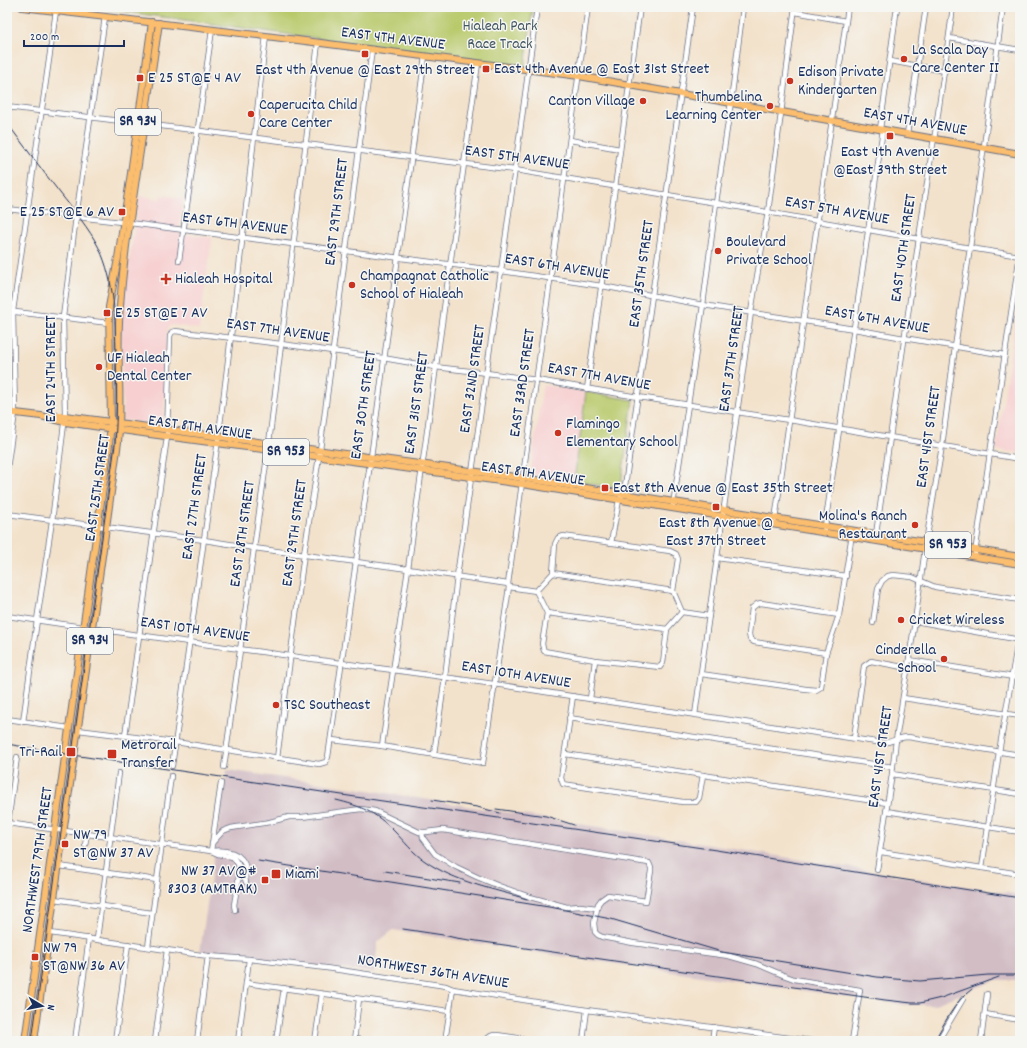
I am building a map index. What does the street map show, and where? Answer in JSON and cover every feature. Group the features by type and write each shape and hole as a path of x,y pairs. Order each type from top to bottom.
{"main road":[{"name":"EAST 4TH AVENUE","path":"22,7 478,62 579,76 1020,154"},
{"name":"SR 934","path":"127,223 138,123 152,22"},
{"name":"SR 934","path":"69,728 111,425 109,307 127,223 145,124 159,23"},
{"name":"EAST 25TH STREET","path":"75,755 119,427 118,323 127,223"},
{"name":"EAST 8TH AVENUE","path":"7,412 111,425 166,437 218,440"},
{"name":"EAST 8TH AVENUE","path":"119,427 167,430 319,457 370,460"},
{"name":"EAST 8TH AVENUE","path":"269,447 320,450 370,460 674,501 852,530 875,537 975,553 1020,557"},
{"name":"EAST 8TH AVENUE","path":"523,481 619,500 723,517 851,537 875,537"},
{"name":"EAST 8TH AVENUE","path":"975,553 1020,564"},
{"path":"75,689 83,690"},
{"name":"NORTHWEST 79TH STREET","path":"25,1041 69,728"},
{"name":"NORTHWEST 79TH STREET","path":"34,1041 75,755"}],"street":[{"name":"EAST 32ND STREET","path":"434,754 457,576 502,271 514,170 537,7"},
{"name":"EAST 33RD STREET","path":"434,754 483,763 509,585 588,7"},
{"path":"587,388 640,7"},
{"name":"EAST 35TH STREET","path":"624,494 693,7"},
{"path":"673,508 703,305 743,7"},
{"path":"774,525 848,7"},
{"path":"824,533 882,129 882,114 897,7"},
{"path":"907,134 926,7"},
{"name":"EAST 40TH STREET","path":"875,537 935,138 953,7"},
{"name":"EAST 41ST STREET","path":"877,870 942,446 1003,7"},
{"path":"795,10 846,21"},
{"name":"EAST 37TH STREET","path":"694,715 718,558 752,312 768,212 795,10"},
{"path":"7,469 15,412 13,312 56,11"},
{"name":"EAST 24TH STREET","path":"23,722 65,419 63,318 105,17"},
{"path":"179,261 212,30"},
{"name":"EAST 27TH STREET","path":"172,766 218,440 266,36"},
{"path":"949,38 1020,50"},
{"name":"EAST 28TH STREET","path":"224,767 269,447 318,43"},
{"name":"EAST 29TH STREET","path":"278,758 290,656 320,450 372,49"},
{"name":"EAST 30TH STREET","path":"278,758 319,764 326,762 332,740 425,56"},
{"path":"890,61 944,71"},
{"name":"EAST 31ST STREET","path":"382,746 478,62"},
{"name":"EAST 5TH AVENUE","path":"7,107 565,177 970,248 1020,255"},
{"path":"570,140 620,149"},
{"name":"EAST 6TH AVENUE","path":"7,209 502,271 602,286 703,305 803,320 1005,355"},
{"path":"975,553 1020,255"},
{"path":"7,311 110,323"},
{"name":"EAST 7TH AVENUE","path":"167,430 170,336 172,332 176,331 384,358 435,367 487,372 587,388 638,398 788,420 1020,459"},
{"path":"125,736 138,635 154,534 167,430"},
{"path":"611,542 619,500 624,494"},
{"path":"7,514 304,554 509,585 536,592 547,613 542,644 544,651 595,660 660,667 663,663 667,629 682,612"},
{"path":"701,674 806,689 816,690 821,687 826,654 839,615 852,530"},
{"path":"536,592 553,573 555,544 558,538 563,536 611,542 670,551 676,554 678,559 673,591 682,612"},
{"path":"718,558 846,576"},
{"path":"553,573 673,591"},
{"path":"873,623 878,589 882,581 888,576 893,575 912,577 935,587 1020,600"},
{"path":"826,654 754,642 750,639 749,634 752,608 760,603 839,615"},
{"path":"682,612 709,616"},
{"path":"547,613 667,629"},
{"name":"EAST 10TH AVENUE","path":"7,616 494,684 884,743 901,737 908,737 1020,755"},
{"path":"915,621 1019,640"},
{"path":"982,868 1020,628"},
{"path":"590,699 595,660"},
{"path":"909,660 1020,678"},
{"path":"854,738 864,666 871,661 908,668"},
{"path":"573,696 561,778 563,784 683,802 696,802 699,798 703,775"},
{"path":"903,698 1020,716"},
{"path":"569,718 893,767"},
{"path":"7,719 69,728"},
{"path":"78,730 175,742 278,758"},
{"path":"332,740 434,754"},
{"path":"565,754 887,803"},
{"path":"17,757 7,823 211,851 233,858 238,864 240,870 234,905 235,910"},
{"path":"97,939 119,773"},
{"path":"892,774 1020,794"},
{"path":"148,947 171,776"},
{"path":"211,851 221,783"},
{"path":"213,842 221,832 230,828 289,818 358,809 376,811 416,831 422,832 443,830 649,863 651,871 646,901 608,895 600,901 597,908 594,923 594,929 597,934 602,937 633,943 730,956 757,964 794,979 860,990 852,1041"},
{"path":"886,811 1020,832"},
{"path":"422,832 423,837 434,854 477,877 530,897 567,907 580,906 597,908"},
{"path":"85,845 87,834"},
{"path":"211,851 219,850 230,852 239,857 245,866 246,882"},
{"path":"880,852 1020,874"},
{"path":"59,866 157,880"},
{"path":"54,899 152,913"},
{"name":"NORTHWEST 36TH AVENUE","path":"50,933 208,956 326,968 446,986 587,1010 812,1041"},
{"path":"75,1041 89,938"},
{"path":"114,1041 128,944"},
{"path":"155,1041 167,950"},
{"path":"197,1041 208,956"},
{"path":"238,1041 248,959"},
{"path":"246,982 449,1011"},
{"path":"276,1041 284,988"},
{"path":"445,1041 453,988"},
{"path":"315,1041 322,994"},
{"path":"981,1041 987,994"},
{"path":"359,999 354,1040 371,1041"},
{"path":"938,1041 963,999"},
{"path":"583,1041 587,1010"},
{"path":"985,1014 1020,1020"},
{"path":"712,1041 714,1027"},
{"path":"486,1041 488,1037 497,1035 538,1041"}],"shaded area":[{"name":"Hialeah Hospital","path":"161,195 183,199 178,233 212,238 199,329 173,325 168,327 163,425 123,420 121,320 139,196 160,199"},
{"path":"1020,288 1020,453 996,450"},
{"name":"Flamingo Elementary School","path":"543,385 586,392 574,481 530,474"},
{"path":"227,770 355,788 1020,895 1020,980 996,980 933,1005 905,1005 553,955 393,930 378,942 374,973 200,952"}],"green space":[{"name":"Hialeah Park Race Track","path":"90,7 533,7 525,67"},
{"path":"586,392 633,400 621,485 619,487 574,481"}],"railway":[{"path":"7,123 81,220 99,248 111,287 115,327 115,445 32,1041"},
{"path":"7,744 716,850 1020,898"},
{"path":"336,800 360,807 374,814 387,824 416,854 437,868 461,880 527,899"},
{"path":"432,800 477,807 500,813"},
{"path":"496,809 546,816 574,825"},
{"path":"258,861 555,908 611,919 722,952 877,977 920,981 988,975 1020,975"},
{"path":"385,871 460,883"},
{"path":"403,929 821,991"},
{"path":"816,990 885,1000 920,1003 941,998 999,977"},
{"path":"934,1041 955,1006 972,989"}],"place":[{"name":"East 4th Avenue @ East 29th Street","path":"365,54"},
{"name":"La Scala Day Care Center II","path":"904,59"},
{"name":"East 4th Avenue @ East 31st Street","path":"486,69"},
{"name":"E 25 ST@E 4 AV","path":"140,78"},
{"name":"Edison Private Kindergarten","path":"790,81"},
{"name":"Canton Village","path":"643,101"},
{"name":"Thumbelina Learning Center","path":"770,106"},
{"name":"Caperucita Child Care Center","path":"251,114"},
{"name":"East 4th Avenue @East 39th Street","path":"890,136"},
{"name":"E 25 ST@E 6 AV","path":"122,212"},
{"name":"Boulevard Private School","path":"718,251"},
{"name":"Hialeah Hospital","path":"166,279"},
{"name":"Champagnat Catholic School of Hialeah","path":"352,285"},
{"name":"E 25 ST@E 7 AV","path":"107,313"},
{"name":"UF Hialeah Dental Center","path":"99,367"},
{"name":"Flamingo Elementary School","path":"558,433"},
{"name":"East 8th Avenue @ East 35th Street","path":"605,488"},
{"name":"East 8th Avenue @ East 37th Street","path":"716,507"},
{"name":"Molina's Ranch Restaurant","path":"915,525"},
{"name":"Cricket Wireless","path":"901,620"},
{"name":"Cinderella School","path":"944,659"},
{"name":"TSC Southeast","path":"276,705"},
{"name":"Tri-Rail","path":"71,752"},
{"name":"Metrorail Transfer","path":"112,754"},
{"name":"NW 79 ST@NW 37 AV","path":"65,844"},
{"name":"Miami","path":"276,874"},
{"name":"NW 37 AV@# 8303 (AMTRAK)","path":"265,880"},
{"name":"NW 79 ST@NW 36 AV","path":"35,957"}]}
